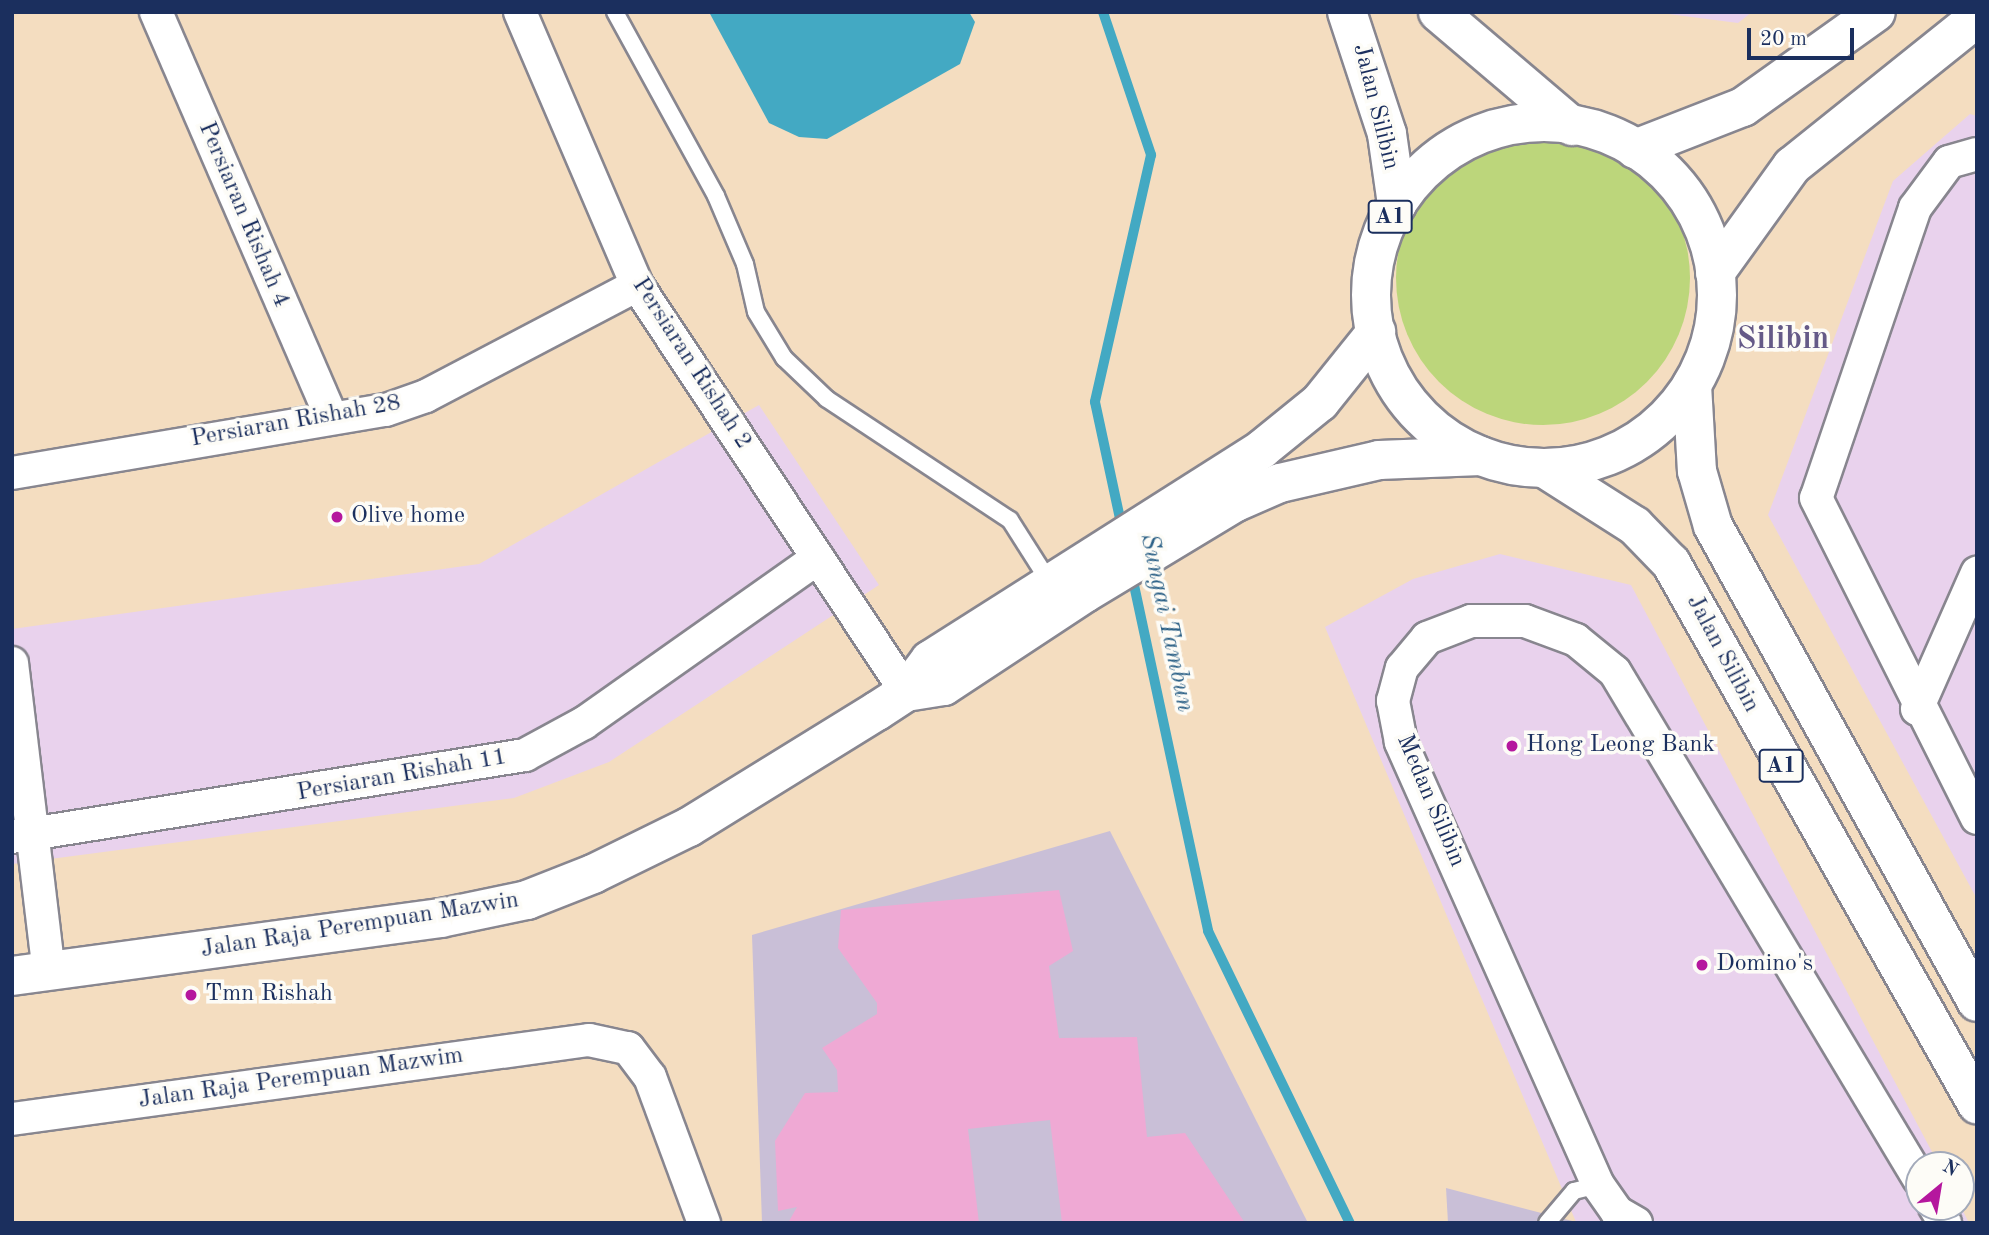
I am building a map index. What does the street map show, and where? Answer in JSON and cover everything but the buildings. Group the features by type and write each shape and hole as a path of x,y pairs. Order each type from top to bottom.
{"main road":[{"name":"Jalan Silibin","path":"1347,12 1387,134 1397,204"},
{"path":"1438,12 1572,126"},
{"path":"1635,149 1743,107 1876,12"},
{"path":"1716,273 1792,166 1977,18"},
{"name":"A1","path":"1518,125 1572,126 1635,149 1689,202 1716,273 1713,331 1692,385 1665,420 1629,446 1588,462 1544,468 1481,456 1435,428 1405,397 1376,332 1374,266 1397,204 1422,172 1466,141 1518,125"},
{"name":"Jalan Raja Perempuan Mazwin","path":"31,974 527,900 688,827 906,692 944,686 1068,582 1228,489 1320,402 1376,332"},
{"name":"A1","path":"1692,385 1697,471 1713,526 1977,1002"},
{"name":"Jalan Raja Perempuan Mazwin","path":"1228,489 1328,468 1481,456"},
{"name":"Jalan Silibin","path":"1544,468 1636,526 1671,563 1977,1104"}],"street":[{"name":"Persiaran Rishah 4","path":"156,12 331,417"},
{"name":"Persiaran Rishah 2","path":"520,12 637,285 906,692"},
{"path":"1977,154 1950,162 1915,208 1816,498 1917,709 1977,818"},
{"name":"Persiaran Rishah 28","path":"12,473 331,417 426,396 637,285"},
{"name":"Persiaran Rishah 11","path":"23,836 525,755 584,723 818,558"},
{"path":"1917,709 1977,573"},
{"name":"Medan Silibin","path":"1636,1223 1617,1212 1598,1185 1401,742 1394,701 1402,668 1427,638 1471,621 1525,621 1576,639 1615,672 1905,1156"},
{"path":"12,663 31,974"},
{"name":"Jalan Raja Perempuan Mazwim","path":"12,1119 589,1040 628,1048 650,1077 704,1223"}],"lane":[{"path":"615,12 716,196 745,264 756,313 784,358 827,399 1010,520 1068,582"},
{"path":"1547,1223 1555,1221 1574,1191 1598,1185"}],"shaded area":[{"path":"1653,12 1752,12 1738,23"},
{"path":"1970,114 1977,116 1977,899 1768,515 1893,181"},
{"path":"759,405 879,585 609,762 514,798 12,864 12,629 479,564"},
{"path":"1500,554 1631,585 1932,1151 1905,1151 1905,1221 1969,1223 1576,1222 1325,627 1413,579"},
{"path":"1110,831 1308,1223 762,1223 752,935"},
{"path":"1446,1188 1576,1222 1578,1223 1448,1223"}],"green space":[{"path":"1529,131 1557,131 1586,137 1613,148 1637,164 1657,184 1673,208 1684,235 1690,278 1688,307 1673,348 1657,372 1637,392 1613,408 1586,419 1557,425 1529,425 1500,419 1473,408 1449,392 1429,372 1413,348 1402,321 1396,292 1396,264 1402,235 1413,208 1429,184 1449,164 1473,148 1500,137"}],"water":[{"path":"709,12 969,12 975,22 960,64 827,139 799,137 769,123"}],"waterway":[{"name":"Sungai Tambun","path":"1103,12 1151,155 1095,402 1122,528"},
{"name":"Sungai Tambun","path":"1131,571 1208,931 1350,1223"}],"place":[{"name":"Olive home","path":"337,517"},
{"name":"Hong Leong Bank","path":"1512,746"},
{"name":"Domino's","path":"1702,965"},
{"name":"Tmn Rishah","path":"191,995"}],"district":[{"name":"Silibin","path":"1783,340"}]}
